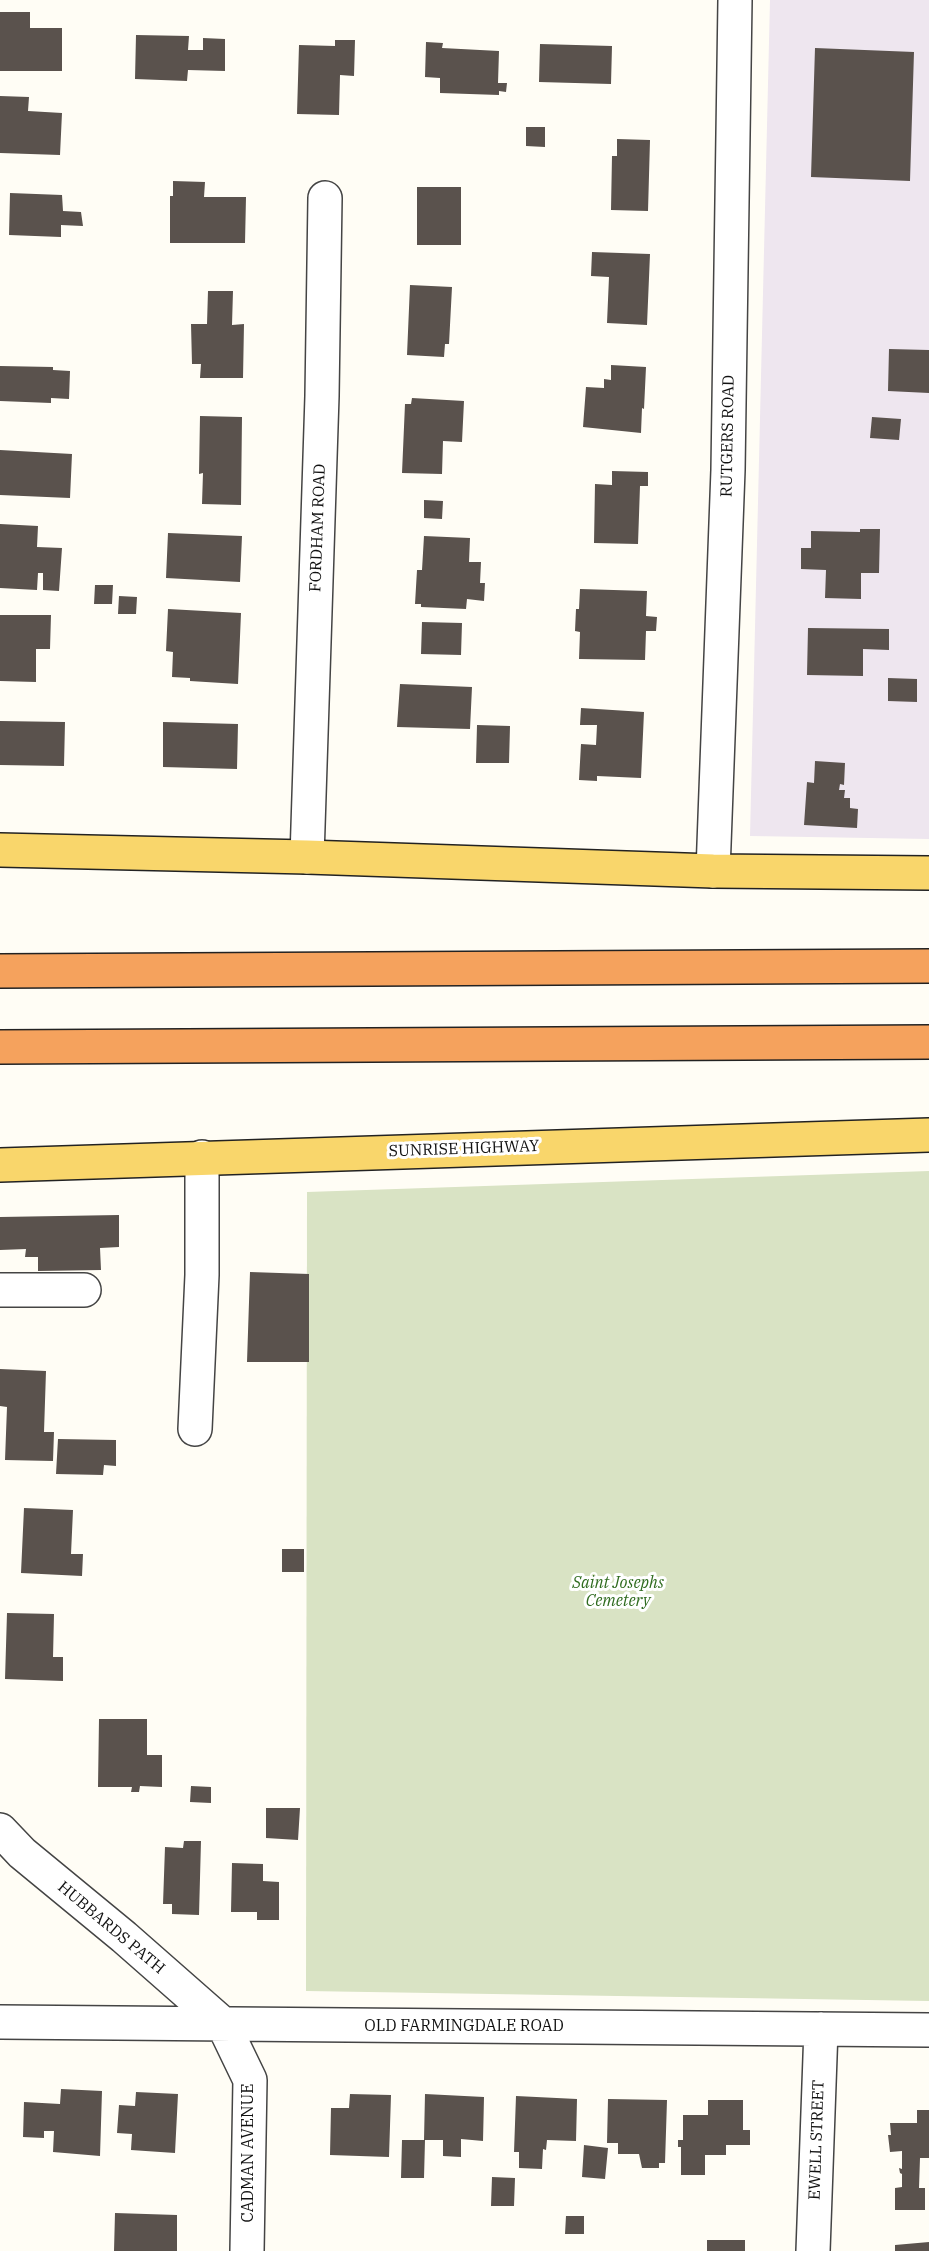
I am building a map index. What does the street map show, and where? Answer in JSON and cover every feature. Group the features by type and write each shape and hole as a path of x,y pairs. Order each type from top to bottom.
{"highway":[{"path":"0,971 929,966"},
{"path":"0,1047 929,1042"}],"main road":[{"path":"0,850 307,857 713,871 929,873"},
{"name":"SUNRISE HIGHWAY","path":"0,1165 929,1135"}],"street":[{"name":"RUTGERS ROAD","path":"713,871 728,470 735,0"},
{"name":"FORDHAM ROAD","path":"307,857 325,198"},
{"path":"195,1429 202,1275 202,1157"},
{"path":"0,1290 84,1290"},
{"name":"HUBBARDS PATH","path":"0,1830 22,1853 124,1936 223,2025"},
{"name":"OLD FARMINGDALE ROAD","path":"0,2022 929,2030"},
{"name":"CADMAN AVENUE","path":"223,2025 250,2080 247,2251"},
{"name":"EWELL STREET","path":"813,2251 821,2029"}],"shaded area":[{"path":"770,0 929,0 929,839 750,836"}],"green space":[{"name":"Saint Josephs Cemetery","path":"929,1171 929,2001 306,1991 307,1192"}],"building":[{"path":"0,12 30,12 30,28 62,28 62,71 0,71"},
{"path":"136,35 189,36 188,50 203,50 203,38 225,39 225,71 188,70 187,81 135,79"},
{"path":"335,40 355,40 354,76 340,75 339,115 297,114 299,45 335,46"},
{"path":"426,42 443,43 442,48 499,51 498,83 507,83 506,92 499,91 499,95 440,93 440,78 425,77"},
{"path":"540,44 612,46 611,84 539,82"},
{"path":"815,48 914,52 910,181 811,177"},
{"path":"0,96 29,97 28,111 62,113 60,155 0,153"},
{"path":"526,127 545,127 545,147 526,146"},
{"path":"617,139 650,140 648,211 611,210 612,156 617,156"},
{"path":"173,181 205,182 204,197 246,197 245,243 170,243 170,196 173,196"},
{"path":"417,187 461,187 461,245 417,245"},
{"path":"10,193 62,195 63,211 81,212 83,226 61,225 61,237 9,235"},
{"path":"592,252 650,254 647,325 607,323 609,277 591,276"},
{"path":"410,285 452,287 449,344 445,344 444,357 407,355"},
{"path":"208,291 233,291 232,325 244,324 243,378 200,378 201,364 192,364 191,324 207,324"},
{"path":"889,349 929,350 929,393 888,391"},
{"path":"611,365 646,367 641,433 583,427 586,387 604,388 604,379 611,380"},
{"path":"0,366 53,367 53,370 70,371 69,399 51,398 51,403 0,401"},
{"path":"412,398 464,401 462,442 443,441 442,474 402,473 405,404 411,404"},
{"path":"200,416 242,417 241,505 202,504 203,473 199,474"},
{"path":"872,417 901,419 899,440 870,438"},
{"path":"0,450 72,454 70,498 0,495"},
{"path":"612,471 648,472 648,486 640,486 638,544 594,543 595,484 612,485"},
{"path":"424,500 443,501 442,519 424,518"},
{"path":"0,524 38,526 37,547 62,548 59,591 43,590 43,573 38,573 37,590 0,588"},
{"path":"860,529 880,529 879,573 861,573 861,599 825,598 826,570 801,569 801,548 811,548 811,531 860,532"},
{"path":"168,533 242,536 240,582 166,578"},
{"path":"424,536 470,538 469,562 481,562 480,583 485,583 484,601 467,599 466,609 421,607 421,604 415,604 417,570 422,570"},
{"path":"95,585 113,585 112,604 94,604"},
{"path":"580,589 647,591 646,616 657,617 656,631 646,631 645,660 579,659 580,632 575,631"},
{"path":"119,596 137,597 136,614 118,614"},
{"path":"168,609 241,613 238,684 190,681 190,678 172,677 173,652 166,651"},
{"path":"0,615 51,615 50,649 36,649 36,682 0,681"},
{"path":"422,622 462,623 461,655 421,654"},
{"path":"808,628 889,629 889,650 863,649 863,676 807,675"},
{"path":"888,678 917,679 917,702 888,701"},
{"path":"400,684 472,687 470,729 397,727"},
{"path":"581,708 644,712 641,778 597,776 597,781 579,780 581,744 596,745 597,725 580,725"},
{"path":"0,721 65,722 64,766 0,765"},
{"path":"163,722 238,724 237,769 163,767"},
{"path":"477,725 510,726 509,763 476,763"},
{"path":"815,761 845,763 844,785 840,784 839,790 845,790 844,798 850,798 850,808 858,809 857,828 804,825 807,782 814,783"},
{"path":"119,1215 119,1247 100,1248 101,1270 38,1271 38,1257 25,1257 26,1249 0,1250 0,1217"},
{"path":"250,1272 309,1274 309,1362 247,1362"},
{"path":"0,1369 46,1371 44,1432 54,1432 53,1461 5,1460 7,1407 0,1406"},
{"path":"58,1439 116,1440 116,1466 104,1465 103,1475 56,1474"},
{"path":"24,1508 73,1510 71,1554 83,1554 82,1576 21,1573"},
{"path":"282,1549 304,1549 304,1572 282,1572"},
{"path":"7,1613 54,1614 53,1657 63,1657 63,1681 5,1679"},
{"path":"99,1719 147,1719 147,1755 162,1755 162,1787 140,1786 139,1792 131,1792 132,1787 98,1787"},
{"path":"191,1786 211,1787 211,1803 190,1802"},
{"path":"266,1808 300,1808 298,1840 266,1838"},
{"path":"184,1841 201,1841 199,1915 172,1914 172,1904 163,1904 165,1847 183,1848"},
{"path":"232,1863 263,1864 263,1881 279,1882 279,1920 257,1920 257,1912 231,1912"},
{"path":"61,2089 102,2091 100,2156 53,2152 54,2131 44,2131 44,2138 23,2137 24,2102 60,2104"},
{"path":"136,2092 178,2094 175,2153 131,2150 132,2134 117,2133 119,2105 135,2106"},
{"path":"350,2094 391,2095 389,2157 330,2155 331,2108 349,2108"},
{"path":"425,2094 484,2097 483,2141 461,2139 461,2157 443,2156 443,2140 424,2140"},
{"path":"516,2096 577,2099 576,2141 547,2140 546,2150 543,2149 542,2169 519,2168 519,2152 514,2152"},
{"path":"608,2099 667,2100 665,2163 659,2163 659,2168 642,2168 639,2154 618,2154 618,2143 607,2143"},
{"path":"708,2100 743,2100 743,2130 750,2130 750,2145 726,2145 726,2155 705,2155 705,2175 681,2175 681,2147 678,2147 678,2140 683,2140 683,2115 708,2115"},
{"path":"917,2110 929,2110 929,2158 920,2158 919,2188 925,2188 925,2210 895,2210 895,2188 902,2187 902,2174 899,2168 902,2169 902,2151 890,2152 888,2135 891,2135 890,2123 917,2123"},
{"path":"402,2140 425,2140 424,2178 401,2178"},
{"path":"584,2145 608,2148 605,2179 582,2177"},
{"path":"492,2177 515,2178 514,2206 491,2206"},
{"path":"115,2213 177,2215 177,2251 114,2251"},
{"path":"566,2216 584,2216 584,2234 565,2234"},
{"path":"707,2240 745,2240 745,2251 707,2251"},
{"path":"929,2242 929,2251 895,2251 895,2245"}]}
